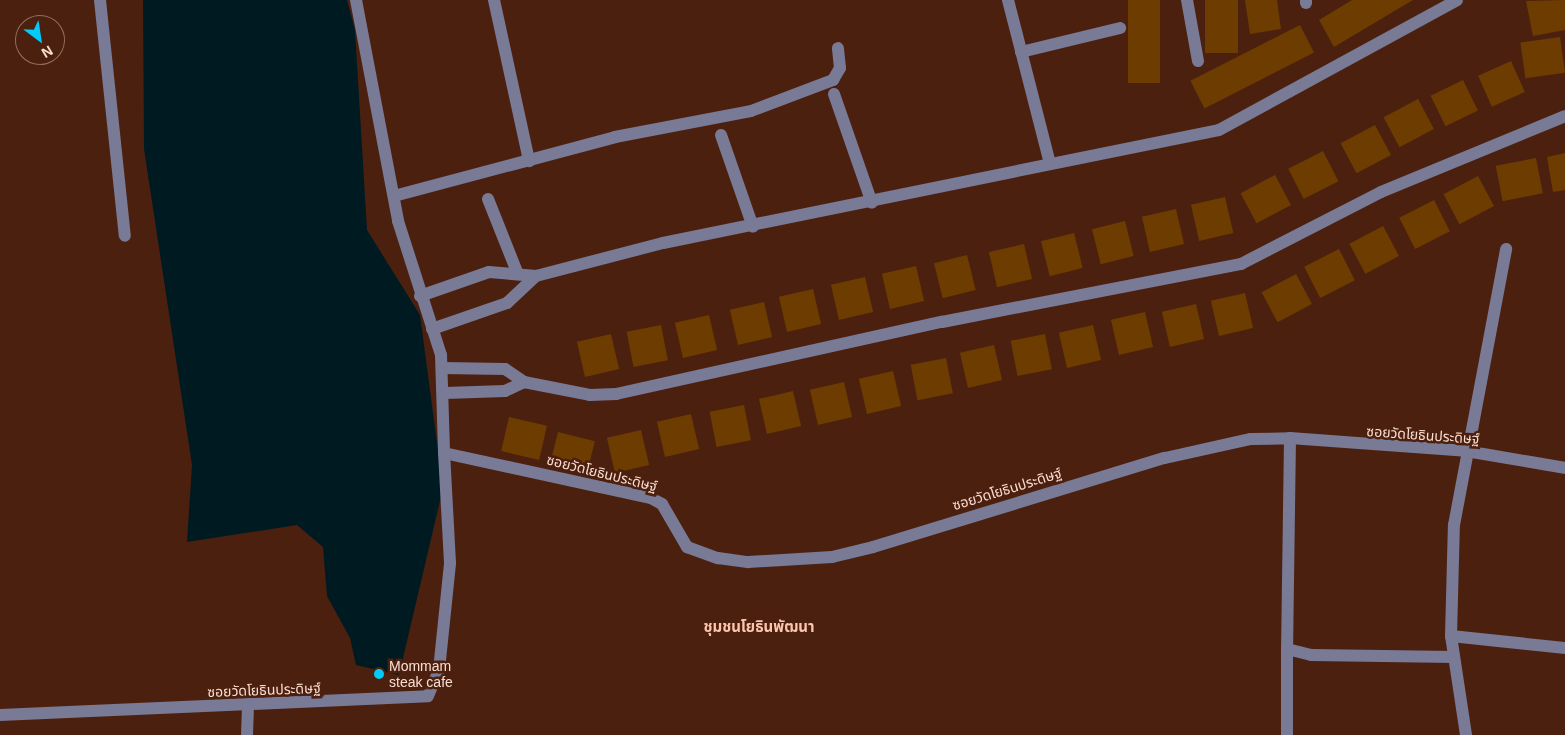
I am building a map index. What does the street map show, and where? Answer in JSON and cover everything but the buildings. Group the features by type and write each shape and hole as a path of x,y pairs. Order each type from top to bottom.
{"street":[{"path":"100,0 125,236"},
{"path":"356,0 394,196 420,296 432,329 442,368 445,393 444,453"},
{"path":"494,0 529,161"},
{"path":"1008,0 1050,164"},
{"path":"1187,0 1198,61"},
{"path":"420,296 489,272 517,272 536,276 663,244 872,203 1050,164 1219,130 1457,0"},
{"path":"1021,52 1120,28"},
{"path":"394,196 615,137 751,111 822,86 840,68 838,48"},
{"path":"834,94 872,203"},
{"path":"442,368 505,369 524,382 590,395 616,394 942,322 1241,264 1381,192 1565,116"},
{"path":"721,135 753,227"},
{"path":"488,199 517,272"},
{"path":"1466,735 1451,636 1454,525 1466,451 1506,249"},
{"path":"432,329 507,303 536,276"},
{"path":"445,393 505,391 524,382"},
{"path":"1287,735 1290,438"},
{"name":"ซอยวัดโยธินประดิษฐ์","path":"0,715 421,699 432,692 439,670 450,563 444,453 651,498 662,504 687,547 718,558 748,562 832,557 1165,458 1251,439 1290,438 1466,451 1565,468"},
{"path":"1451,636 1565,648"},
{"path":"1288,649 1311,655 1454,657"},
{"path":"247,735 248,706"}],"water":[{"path":"143,0 347,0 355,30 367,230 420,315 443,488 399,675 356,665 350,638 327,596 323,547 297,525 187,542 192,465 144,149"}],"place":[{"name":"Mommam steak cafe","path":"379,674"}],"district":[{"name":"ชุมชนโยธินพัฒนา","path":"759,627"}]}
